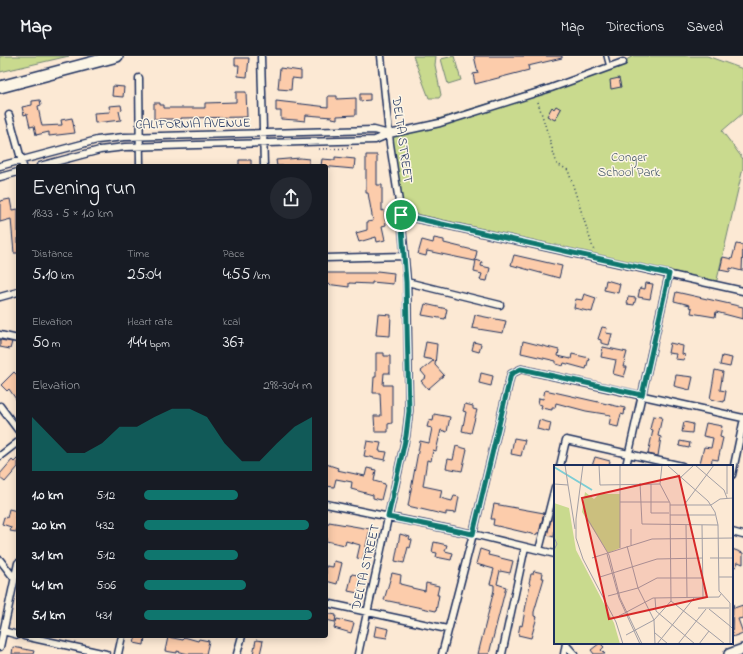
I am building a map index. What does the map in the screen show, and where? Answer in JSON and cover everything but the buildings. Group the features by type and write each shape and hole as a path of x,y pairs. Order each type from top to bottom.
{"highway":[{"path":"0,87 117,56"}],"main road":[{"path":"729,654 743,649"}],"street":[{"name":"DELTA STREET","path":"358,654 406,436 409,411 406,282 401,215 389,134 381,56"},
{"path":"261,57 264,164"},
{"name":"CALIFORNIA AVENUE","path":"48,164 100,150 140,146 375,140 389,134 440,123 551,88 624,62"},
{"path":"139,78 140,164"},
{"path":"9,115 22,163"},
{"name":"CALIFORNIA AVENUE","path":"0,166 22,163 97,140 140,136 374,130 389,134"},
{"path":"0,177 16,173"},
{"path":"401,215 743,291"},
{"path":"328,258 404,256"},
{"path":"626,465 669,274"},
{"path":"406,282 500,305"},
{"path":"0,297 16,293"},
{"path":"0,335 16,339"},
{"path":"442,654 447,629 473,534 511,374 521,369 743,418"},
{"path":"0,406 16,427"},
{"path":"733,470 743,423"},
{"path":"560,465 566,440 678,465"},
{"path":"0,456 16,444"},
{"path":"539,550 554,492"},
{"path":"328,504 473,534 554,554"},
{"path":"733,532 743,535"},
{"path":"502,654 525,547"},
{"path":"0,560 14,578"},
{"path":"0,647 16,570"},
{"path":"328,603 447,629"},
{"path":"3,631 16,634"},
{"path":"33,638 106,654"},
{"path":"118,654 122,638"},
{"path":"238,654 242,638"},
{"path":"564,654 566,644"},
{"path":"566,644 574,654"}],"lane":[{"path":"606,56 609,67"}],"path":[{"path":"538,102 557,164 568,170 576,192 594,250 594,257"},
{"path":"313,149 356,148"}],"green space":[{"path":"0,56 69,56 0,72"},
{"path":"413,56 436,56 435,65 441,95 439,98 429,98"},
{"path":"454,56 461,80 448,84 441,59"},
{"name":"Conger School Park","path":"633,56 707,56 743,69 743,113 722,131 743,159 743,168 716,284 401,215 389,134 623,62"}],"route":[{"path":"401,215 669,274 642,395 521,369 511,374 473,534 388,517 406,436 409,411 406,282 401,215"}]}
